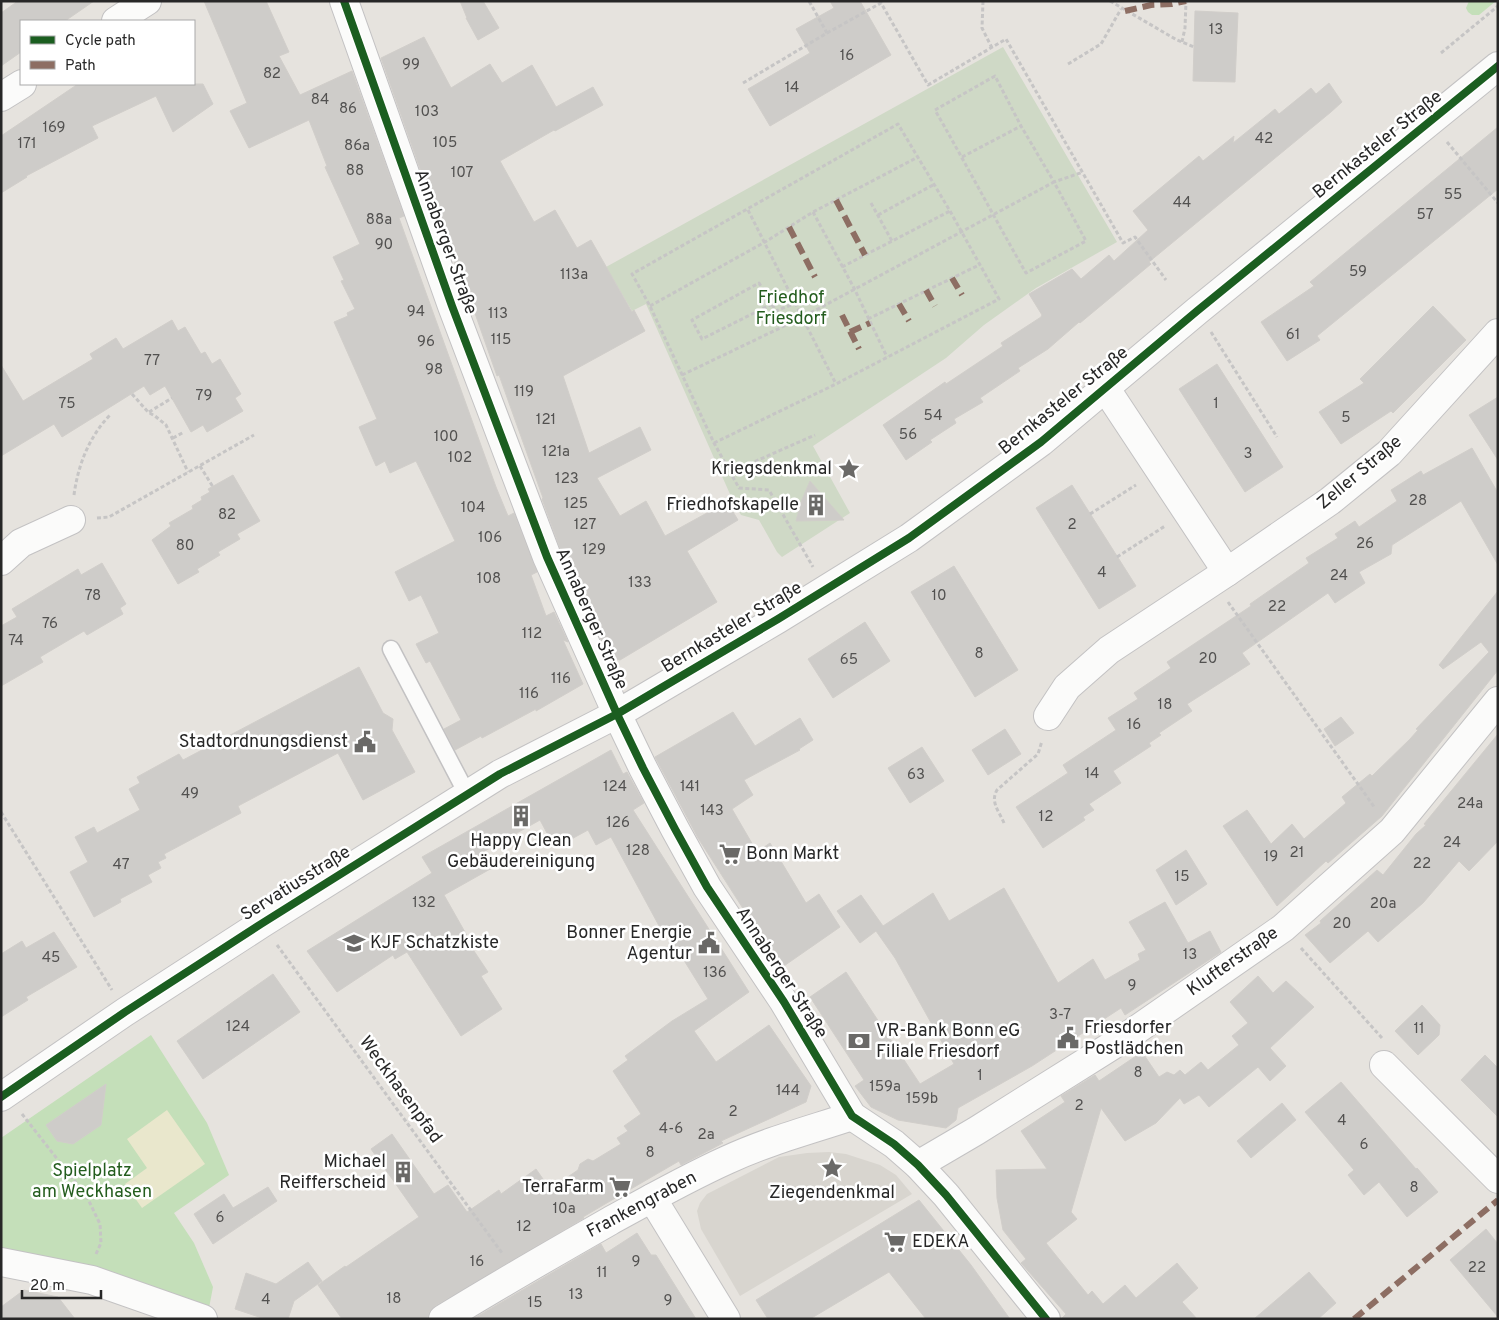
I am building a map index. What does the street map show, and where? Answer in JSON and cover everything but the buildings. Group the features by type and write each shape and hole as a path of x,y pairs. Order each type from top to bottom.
{"street":[{"path":"118,20 147,1"},
{"name":"Annaberger Straße","path":"344,1 452,306 547,557 643,768 706,887 784,1002 852,1116 894,1144 918,1165 946,1195 1046,1319"},
{"name":"Bernkasteler Straße","path":"617,714 909,538 998,474 1106,389 1197,311 1498,66"},
{"path":"1,97 20,85"},
{"name":"Zeller Straße","path":"1048,716 1067,687 1109,650 1330,501 1389,453 1498,332"},
{"path":"1106,389 1187,512 1221,576"},
{"path":"1,561 21,543 71,520"},
{"name":"Klufterstraße","path":"918,1165 976,1132 1130,1034 1283,928 1392,831 1498,700"},
{"name":"Servatiusstraße","path":"4,1096 125,1012 260,924 467,794 500,774 617,714"},
{"path":"1384,1065 1496,1173"},
{"name":"Frankengraben","path":"443,1319 518,1273 652,1198 726,1160 772,1141 852,1116"},
{"path":"652,1198 726,1319"},
{"path":"1,1262 92,1280 203,1319"}],"lane":[{"path":"390,649 467,794"}],"path":[{"path":"809,1 827,34"},
{"path":"983,1 982,28 992,48"},
{"path":"1110,1 1121,9 1194,47"},
{"path":"1182,42 1185,28 1186,1"},
{"path":"742,83 880,3 928,85 1006,40 1123,243 1136,237 1166,280"},
{"path":"1441,53 1498,6"},
{"path":"1068,64 1102,44 1121,9"},
{"path":"995,76 1086,241 1026,273 962,157 935,110 995,76"},
{"path":"1430,121 1498,203"},
{"path":"714,443 836,384 999,299 950,211 898,124 632,274 650,306 714,443 739,488 769,490 826,589"},
{"path":"962,157 1021,126"},
{"path":"650,306 765,242 813,212 918,157"},
{"path":"682,375 803,317 1054,182 1082,172"},
{"path":"878,215 933,184"},
{"path":"871,203 892,241"},
{"path":"748,210 836,384"},
{"path":"842,267 950,211"},
{"path":"813,212 854,288 887,357"},
{"path":"868,319 979,264"},
{"path":"772,304 702,339 692,320 759,283 772,304 776,311 796,303"},
{"path":"1197,311 1277,437"},
{"path":"132,394 148,412 166,426 188,472"},
{"path":"148,412 172,398"},
{"path":"110,415 101,424 86,449 76,478 71,520 109,518 254,435"},
{"path":"173,438 184,432"},
{"path":"731,472 815,435"},
{"path":"200,466 213,487"},
{"path":"1090,514 1159,470"},
{"path":"1117,556 1187,512"},
{"path":"1221,576 1233,608 1392,831"},
{"path":"1004,823 993,800 994,796 997,790 1038,754 1048,716"},
{"path":"1,812 125,1012"},
{"path":"1283,928 1385,1042 1384,1065"},
{"path":"4,1096 87,1198 100,1224 102,1243 83,1278"}],"green space":[{"path":"1469,1 1496,1 1479,15 1472,15 1466,8"},
{"name":"Friedhof Friesdorf","path":"1003,47 1117,242 1036,288 984,325 946,358 813,446 850,513 782,557 777,552 759,520 741,515 733,501 646,304 632,311 606,267"},
{"name":"Spielplatz am Weckhasen","path":"151,1035 207,1123 229,1175 174,1213 194,1243 213,1287 209,1308 1,1252 1,1138"}],"sand":[{"path":"167,1110 205,1164 142,1208 125,1184 147,1168 127,1139"}],"shaded area":[{"path":"829,1152 846,1154 880,1165 896,1175 912,1194 740,1296 701,1229 697,1211 700,1203 707,1194 779,1157"}],"marked path":[{"path":"1125,11 1151,5 1186,1"},
{"path":"836,200 865,255"},
{"path":"789,227 815,277"},
{"path":"952,278 962,295"},
{"path":"926,290 935,306"},
{"path":"899,304 909,321"},
{"path":"842,315 859,349"},
{"path":"850,332 870,323"},
{"path":"1354,1319 1498,1200"}],"cycle path":[{"path":"344,1 452,306 547,557 617,714 675,829 707,887 784,1002 852,1116 894,1144 918,1165 946,1195 1046,1319"},
{"path":"1,1097 125,1012 500,774 617,714 778,619 909,538 1041,442 1197,311 1498,66"}],"place":[{"name":"Kriegsdenkmal","path":"849,469"},
{"name":"Friedhofskapelle","path":"816,505"},
{"name":"Stadtordnungsdienst","path":"365,742"},
{"name":"Happy Clean Gebäudereinigung","path":"521,816"},
{"name":"Bonn Markt","path":"730,854"},
{"name":"KJF Schatzkiste","path":"354,943"},
{"name":"Bonner Energie Agentur","path":"709,943"},
{"name":"Friesdorfer Postlädchen","path":"1068,1038"},
{"name":"VR-Bank Bonn eG Filiale Friesdorf","path":"859,1041"},
{"name":"Ziegendenkmal","path":"832,1168"},
{"name":"Michael Reifferscheid","path":"403,1172"},
{"name":"TerraFarm","path":"620,1187"},
{"name":"EDEKA","path":"895,1242"}]}
